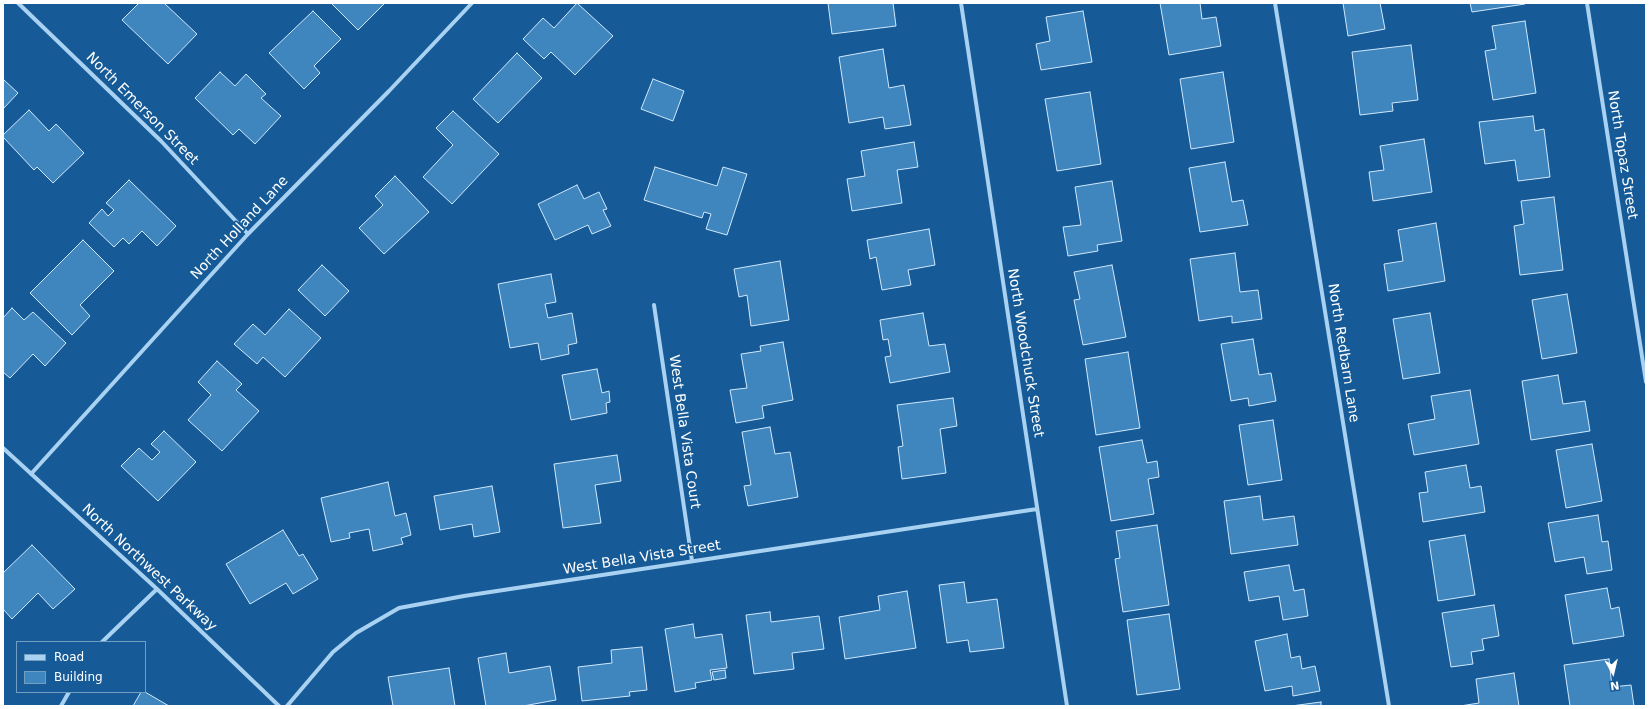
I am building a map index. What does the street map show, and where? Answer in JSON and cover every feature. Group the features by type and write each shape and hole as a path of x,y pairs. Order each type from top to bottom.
{"street":[{"name":"North Emerson Street","path":"18,3 161,141 248,234"},
{"name":"North Holland Lane","path":"31,474 248,234 389,91 472,3"},
{"name":"North Woodchuck Street","path":"961,3 1067,706"},
{"name":"North Redbarn Lane","path":"1275,3 1389,706"},
{"name":"North Topaz Street","path":"1587,3 1646,382"},
{"name":"West Bella Vista Court","path":"654,305 692,561"},
{"name":"North Northwest Parkway","path":"3,448 157,589 279,706"},
{"name":"West Bella Vista Street","path":"287,706 333,652 356,633 399,608 464,596 1037,509"},
{"path":"103,641 157,589"},
{"path":"61,706 68,693"}],"building":[{"path":"139,3 164,3 197,34 168,64 122,20"},
{"path":"331,3 385,3 358,30"},
{"path":"577,3 613,36 575,75 551,52 544,59 523,39 543,18 554,28"},
{"path":"828,3 893,3 896,26 832,34"},
{"path":"1160,3 1200,3 1202,19 1216,17 1221,46 1169,55"},
{"path":"1343,3 1380,3 1385,29 1348,36"},
{"path":"1470,3 1525,3 1525,4 1472,12"},
{"path":"313,11 341,39 314,66 320,73 304,89 269,53"},
{"path":"1083,11 1092,62 1041,70 1036,44 1050,41 1046,17"},
{"path":"1525,21 1536,93 1493,100 1485,51 1496,49 1492,26"},
{"path":"1411,45 1418,100 1392,103 1393,111 1360,115 1352,52"},
{"path":"883,49 889,88 904,85 911,125 885,129 883,117 849,123 839,57"},
{"path":"517,53 542,78 498,123 473,99"},
{"path":"220,72 235,86 246,74 266,94 261,98 281,116 255,144 239,129 233,135 195,98"},
{"path":"1223,72 1234,142 1191,149 1180,79"},
{"path":"3,79 18,93 3,109"},
{"path":"653,79 684,91 673,121 641,109"},
{"path":"1090,92 1101,164 1057,171 1045,99"},
{"path":"29,110 49,131 56,124 84,153 53,183 37,167 34,170 3,137 3,135"},
{"path":"453,111 499,154 452,204 423,177 453,145 436,128"},
{"path":"1533,116 1535,131 1544,129 1550,177 1518,181 1515,160 1485,164 1479,122"},
{"path":"1424,139 1432,192 1373,201 1369,172 1384,170 1380,146"},
{"path":"914,142 918,167 897,170 902,203 852,211 847,179 865,176 861,151"},
{"path":"1225,162 1232,202 1243,200 1248,225 1200,232 1189,168"},
{"path":"655,167 717,186 723,167 747,174 727,235 706,229 711,214 704,212 702,218 644,200"},
{"path":"395,176 429,212 384,254 359,228 383,205 375,196"},
{"path":"129,180 176,226 157,246 142,231 129,244 123,238 114,247 89,223 102,209 108,216 114,210 106,203"},
{"path":"1112,181 1122,241 1097,245 1098,251 1068,256 1063,227 1081,225 1075,187"},
{"path":"577,185 584,199 599,192 607,209 603,210 611,226 592,234 588,225 555,240 538,204"},
{"path":"1554,197 1563,270 1520,275 1514,226 1524,224 1521,201"},
{"path":"1436,223 1445,281 1388,291 1384,264 1403,261 1398,230"},
{"path":"929,229 935,265 908,270 911,285 882,290 876,257 870,259 867,240"},
{"path":"83,240 114,271 80,305 90,316 72,335 30,293"},
{"path":"1235,253 1240,292 1258,290 1262,319 1232,323 1232,316 1199,321 1190,259"},
{"path":"780,261 789,320 751,326 747,295 739,297 734,269"},
{"path":"322,265 349,291 325,316 298,290"},
{"path":"1112,265 1126,337 1083,345 1074,300 1080,299 1074,272"},
{"path":"551,274 556,302 545,304 548,318 572,313 577,343 568,345 569,354 541,360 538,343 510,348 498,284"},
{"path":"1567,294 1577,353 1542,359 1532,300"},
{"path":"12,308 24,320 33,312 66,343 45,366 33,354 10,378 3,372 3,318"},
{"path":"289,309 321,338 285,377 263,357 257,364 234,344 253,324 265,335"},
{"path":"923,313 929,346 945,344 950,372 890,383 885,357 891,356 888,339 883,340 880,320"},
{"path":"1430,313 1440,373 1403,379 1393,319"},
{"path":"1253,339 1259,375 1271,373 1276,401 1249,406 1248,398 1231,401 1221,344"},
{"path":"783,342 793,400 762,406 764,418 736,423 730,390 747,388 741,354 761,351 760,346"},
{"path":"1128,352 1140,428 1096,435 1085,359"},
{"path":"217,361 242,384 236,390 259,411 222,451 188,420 211,395 198,382"},
{"path":"597,369 602,393 609,391 610,402 606,403 607,413 571,420 562,375"},
{"path":"1558,375 1563,404 1585,401 1590,431 1531,440 1522,381"},
{"path":"1470,390 1479,444 1414,455 1408,424 1435,419 1431,396"},
{"path":"953,398 957,426 940,429 946,473 902,479 898,447 903,446 897,405"},
{"path":"1273,420 1282,480 1248,485 1239,425"},
{"path":"770,427 775,454 790,452 798,497 748,506 744,486 751,485 742,432"},
{"path":"164,431 196,462 158,501 121,466 139,448 152,460 160,452 151,444"},
{"path":"1142,440 1147,463 1157,461 1159,477 1148,479 1154,514 1111,521 1099,447"},
{"path":"1592,444 1602,501 1566,508 1556,450"},
{"path":"617,455 621,481 595,485 601,523 563,528 554,464"},
{"path":"1466,465 1470,488 1481,486 1485,512 1423,522 1419,493 1428,492 1425,472"},
{"path":"388,482 395,516 406,513 411,535 401,538 403,544 373,551 369,529 349,533 350,538 331,542 321,498"},
{"path":"492,486 500,532 474,537 472,524 440,530 434,496"},
{"path":"1260,496 1263,520 1294,516 1298,545 1231,554 1224,501"},
{"path":"1598,515 1602,542 1608,541 1612,570 1587,574 1584,557 1555,562 1548,523"},
{"path":"1157,525 1169,605 1123,612 1115,559 1120,558 1116,531"},
{"path":"283,530 299,556 303,554 318,579 293,594 286,583 250,604 226,564"},
{"path":"1465,535 1475,595 1438,601 1429,541"},
{"path":"32,545 75,589 53,609 38,593 12,619 3,609 3,573"},
{"path":"1289,565 1294,591 1304,589 1308,616 1283,620 1279,596 1249,601 1244,572"},
{"path":"964,582 967,603 997,599 1004,648 970,652 968,640 947,643 939,585"},
{"path":"1607,588 1611,609 1619,607 1624,636 1573,644 1565,595"},
{"path":"907,591 916,648 845,659 839,617 880,610 878,596"},
{"path":"1494,605 1499,636 1482,639 1484,650 1471,652 1473,664 1451,667 1442,613"},
{"path":"770,612 771,622 819,616 824,649 792,653 794,669 754,674 746,615"},
{"path":"1169,614 1180,689 1137,695 1127,620"},
{"path":"693,624 695,638 722,634 727,668 710,670 712,680 695,683 696,688 675,692 665,629"},
{"path":"1287,634 1291,658 1300,656 1302,669 1315,666 1320,691 1293,696 1292,686 1265,691 1255,641"},
{"path":"642,647 647,690 629,692 630,696 582,701 578,667 612,663 611,650"},
{"path":"506,653 509,673 550,666 556,700 523,706 486,706 478,658"},
{"path":"1609,659 1612,687 1631,685 1634,706 1570,706 1564,665"},
{"path":"449,668 455,706 393,706 388,677"},
{"path":"725,670 726,678 714,680 712,672"},
{"path":"1514,673 1519,706 1460,706 1479,703 1476,679"},
{"path":"140,693 146,693 169,706 133,706"},
{"path":"1321,702 1321,706 1291,706"}]}
